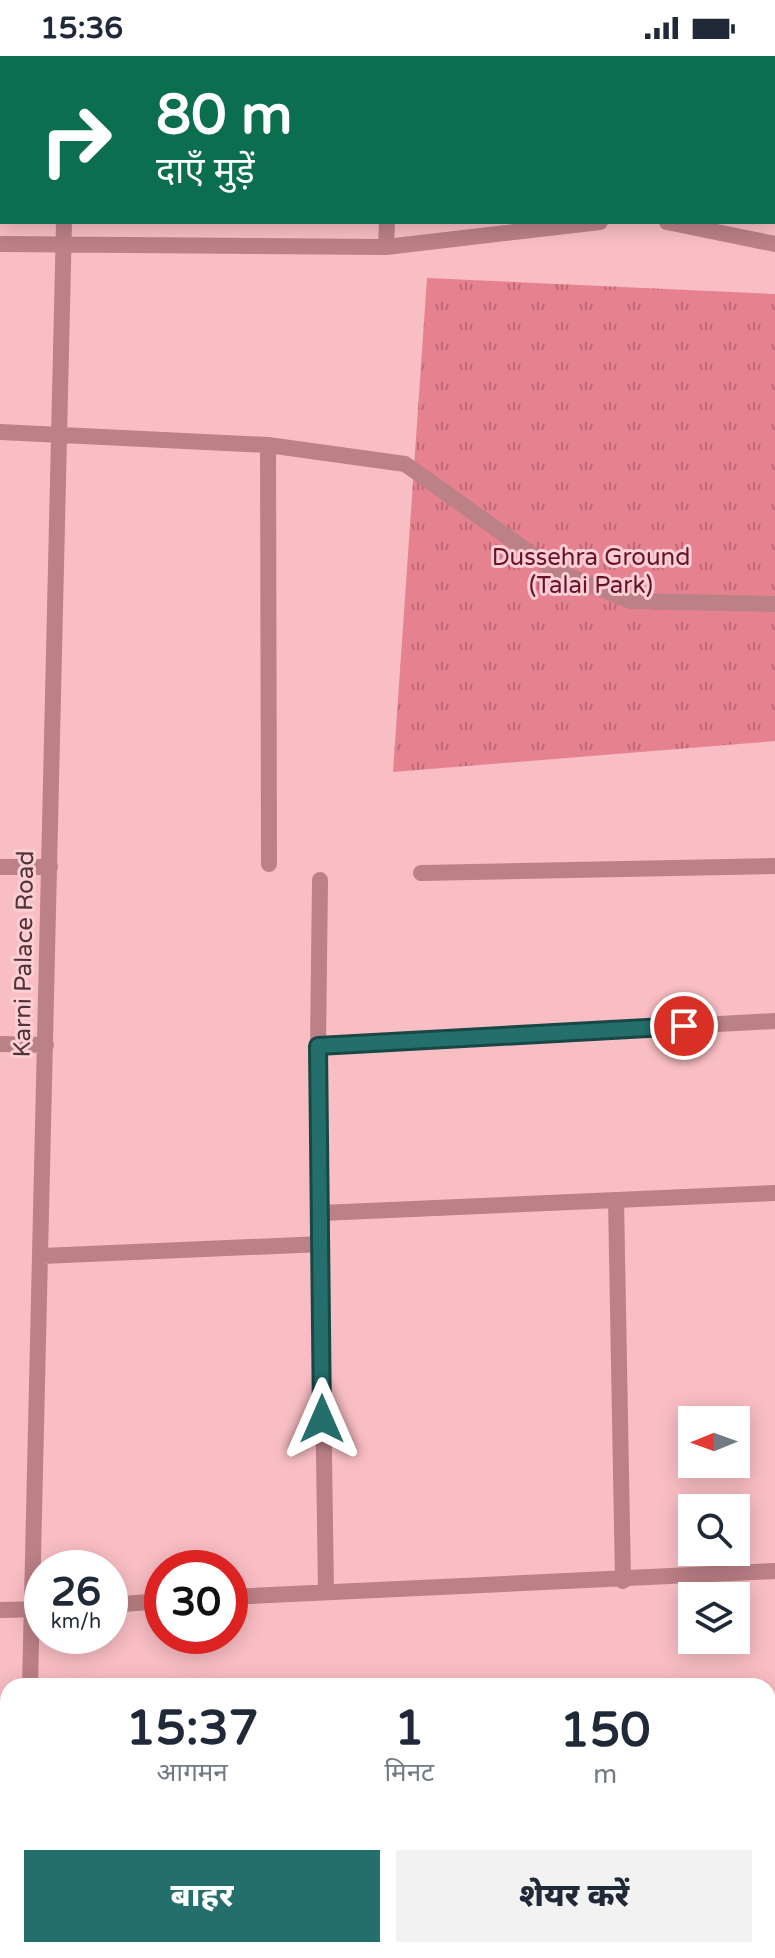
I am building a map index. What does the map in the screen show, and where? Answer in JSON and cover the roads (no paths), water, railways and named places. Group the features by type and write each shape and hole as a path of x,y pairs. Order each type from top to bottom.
{"street":[{"name":"Karni Palace Road","path":"37,1550 64,224"},
{"path":"386,247 387,224"},
{"path":"0,244 386,247 583,224"},
{"path":"677,224 775,244"},
{"path":"0,432 268,445 405,464 554,570 631,601 775,604"},
{"path":"268,445 269,864"},
{"path":"421,873 775,866"},
{"path":"0,867 50,867"},
{"path":"320,880 318,1046 326,1592"},
{"path":"318,1046 775,1021"},
{"path":"0,1044 46,1045"},
{"path":"321,1213 775,1193"},
{"path":"616,1200 623,1581"},
{"path":"42,1256 322,1244"},
{"path":"248,1596 623,1581 775,1571"},
{"path":"0,1610 24,1609"},
{"name":"Karni Palace Road","path":"31,1678 32,1654"}],"park label":[{"name":"Dussehra Ground (Talai Park)","path":"591,571"}]}
